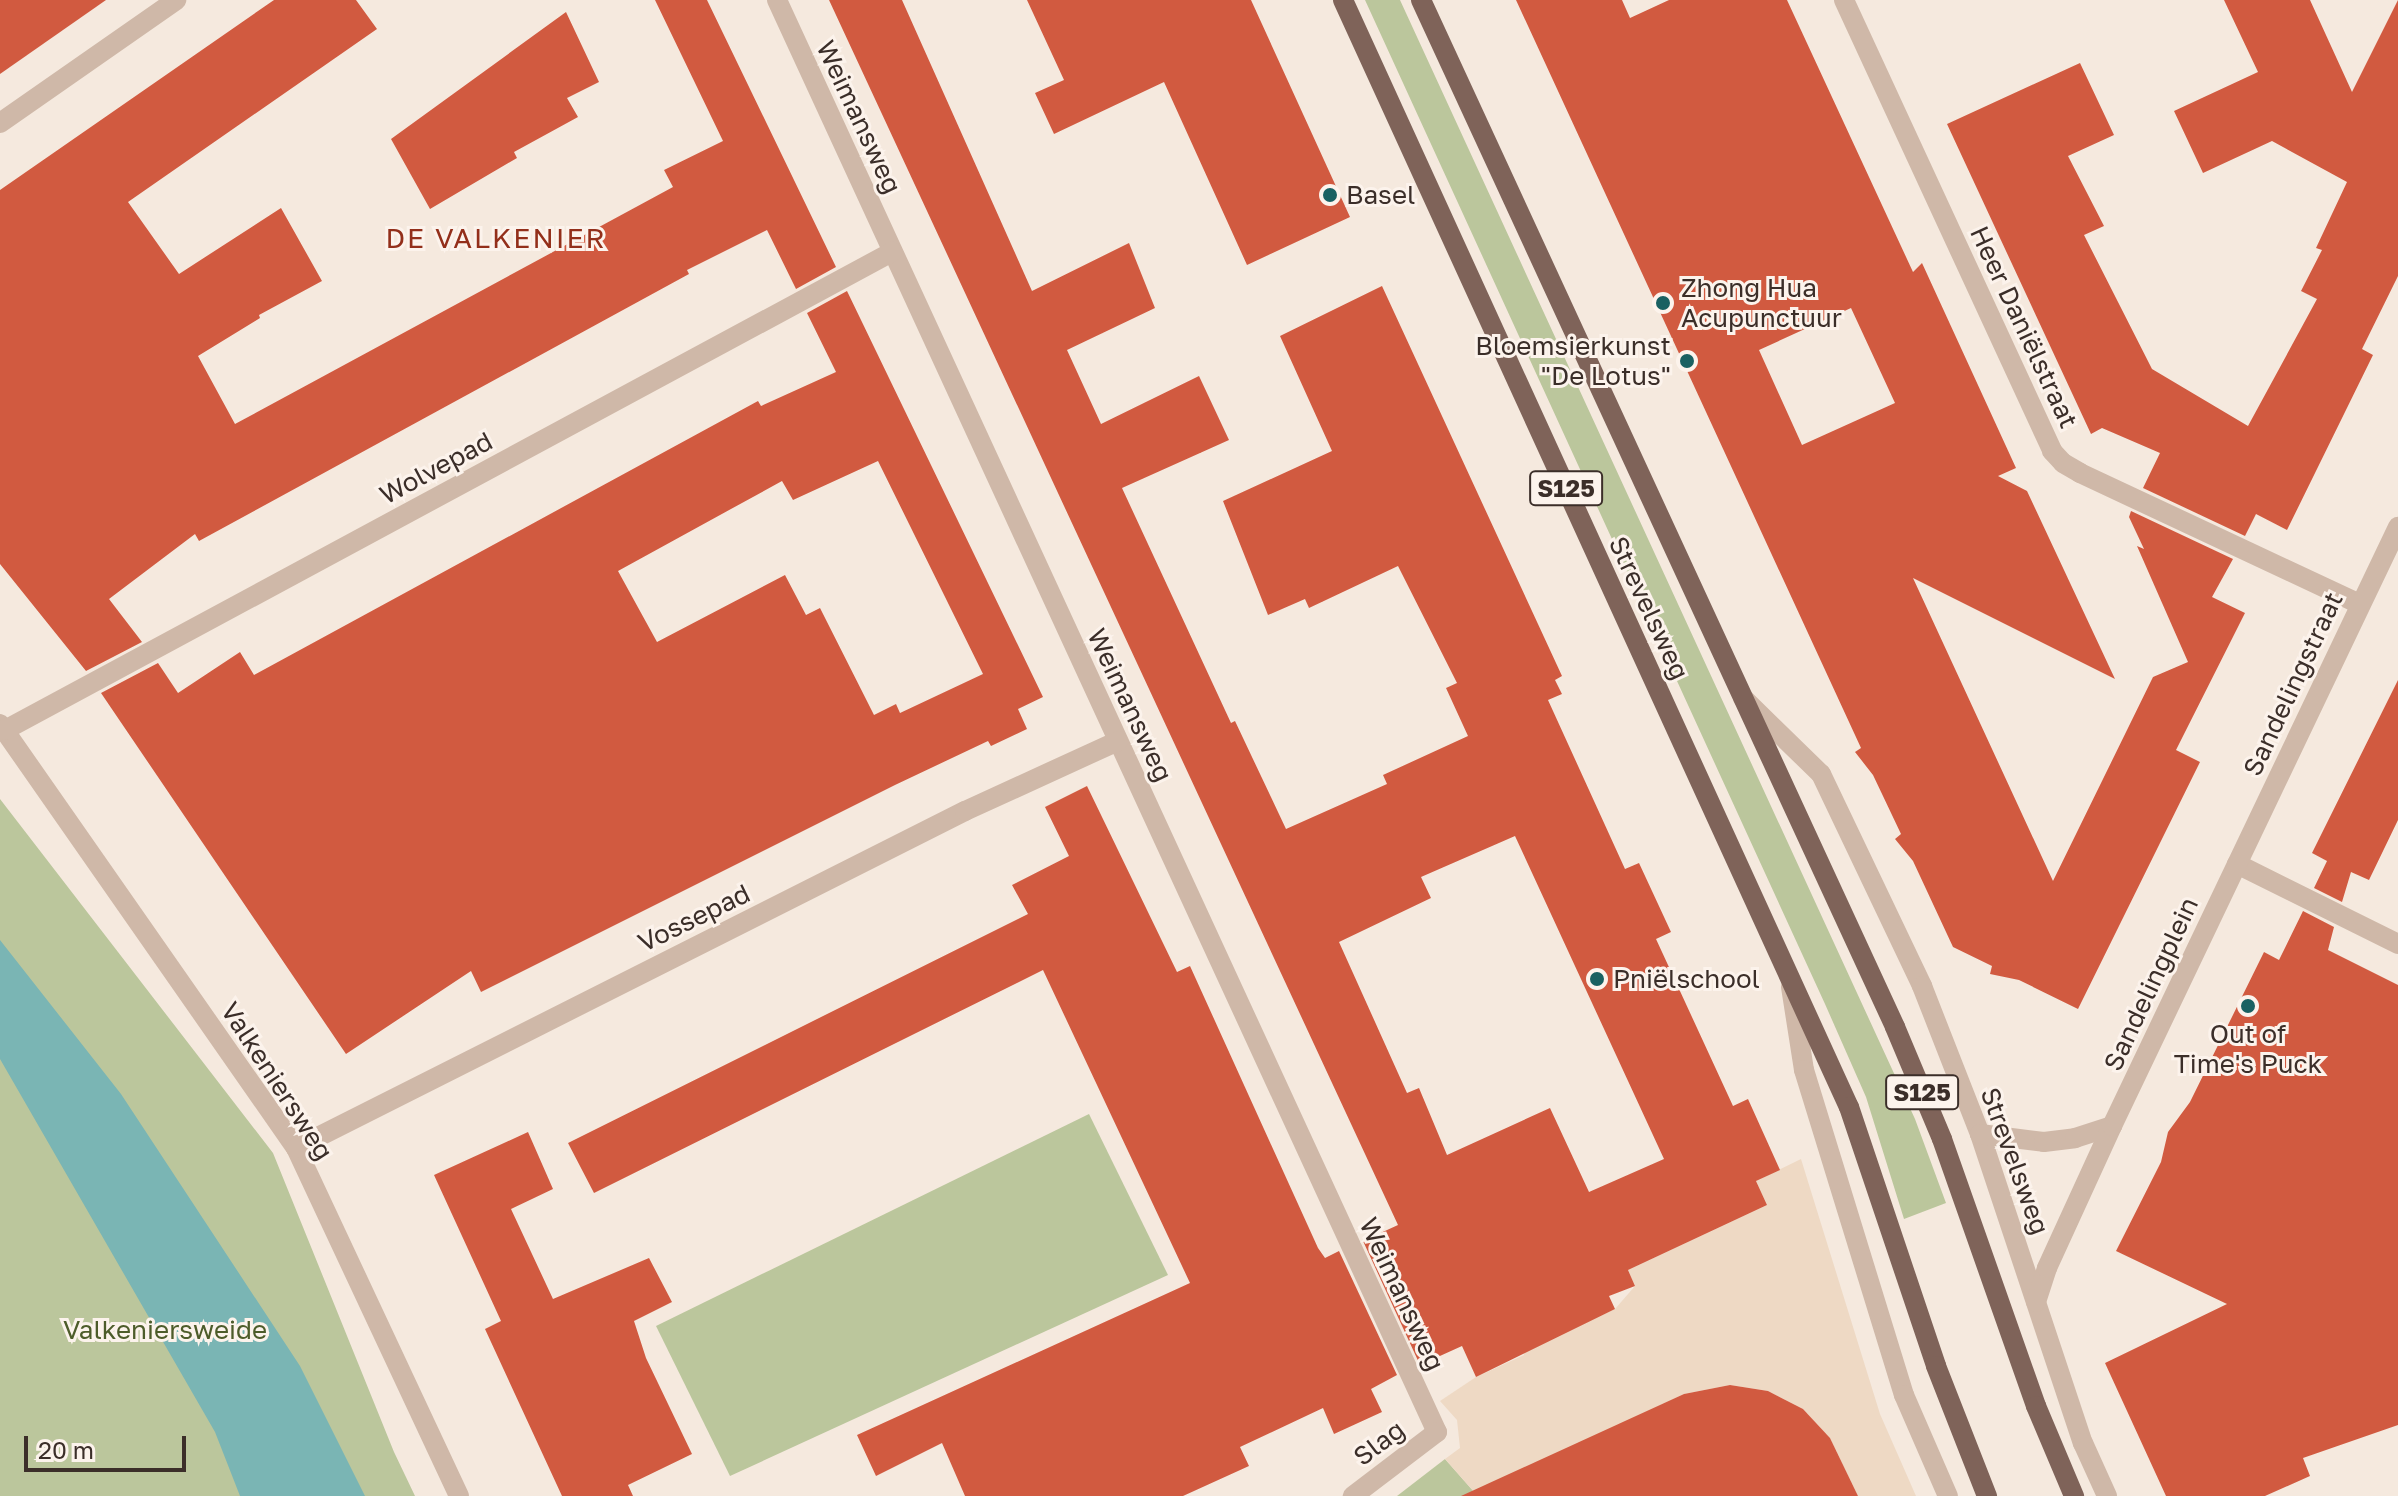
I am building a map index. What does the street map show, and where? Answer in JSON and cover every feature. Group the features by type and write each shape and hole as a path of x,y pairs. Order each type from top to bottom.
{"main road":[{"name":"Strevelsweg","path":"1343,0 1849,1107 1936,1366 1987,1496"},
{"name":"Strevelsweg","path":"1421,0 1895,1027 1942,1139 2031,1393 2074,1496"}],"street":[{"path":"0,123 176,0"},
{"name":"Weimansweg","path":"777,0 1437,1432"},
{"name":"Heer Daniëlstraat","path":"1844,0 2052,451 2063,463 2080,473 2360,604"},
{"name":"Wolvepad","path":"2,727 892,252"},
{"name":"Sandelingstraat","path":"2237,864 2398,527"},
{"name":"Strevelsweg","path":"1743,698 1821,774 1922,986 1980,1134 2083,1443 2107,1496"},
{"name":"Valkeniersweg","path":"2,727 296,1148 459,1496"},
{"name":"Vossepad","path":"296,1148 965,811 1118,741"},
{"path":"2237,864 2398,944"},
{"name":"Sandelingplein","path":"2036,1302 2047,1268 2112,1126 2237,864"},
{"name":"Strevelsweg","path":"1790,976 1804,1070 1904,1395 1948,1496"},
{"path":"1980,1134 2044,1142 2075,1138 2112,1126"},
{"name":"Slag","path":"1353,1496 1437,1432"}],"green space":[{"path":"1365,0 1400,0 1915,1119 1946,1203 1904,1219 1866,1097 1825,1004"},
{"name":"Valkeniersweide","path":"0,799 273,1153 394,1452 415,1496 0,1496"},
{"path":"1089,1114 1168,1275 730,1476 656,1326"},
{"path":"1445,1459 1475,1493 1472,1496 1397,1496"}],"shaded area":[{"path":"1801,1159 1880,1414 1916,1496 1858,1496 1830,1438 1803,1409 1768,1391 1730,1385 1684,1394 1475,1493 1445,1459 1460,1448 1457,1420 1440,1401 1476,1377 1524,1355 1523,1351 1615,1309 1635,1286 1628,1270 1767,1205 1756,1181"}],"water":[{"path":"0,940 121,1094 300,1366 365,1496 240,1496 215,1432 0,1059"}],"building":[{"path":"0,0 106,0 0,74"},
{"path":"274,0 356,0 377,29 128,202 179,274 281,208 322,281 259,315 260,318 198,356 235,424 673,187 664,170 723,141 655,0 707,0 836,267 796,289 767,230 687,270 689,274 199,541 195,534 109,599 142,642 86,671 0,564 0,190"},
{"path":"829,0 902,0 1032,291 1129,243 1155,308 1067,350 1101,424 1199,376 1229,440 1122,488 1231,723 1235,721 1286,829 1387,784 1383,775 1468,736 1446,688 1457,683 1398,566 1309,608 1305,599 1268,615 1223,501 1332,451 1280,336 1382,286 1562,676 1555,680 1562,694 1548,700 1625,869 1639,863 1671,932 1656,939 1733,1106 1748,1099 1780,1170 1756,1181 1767,1205 1628,1270 1635,1286 1609,1296 1615,1309 1476,1377 1462,1346 1420,1365 1363,1241 1398,1225","holes":["1515,836 1664,1159 1589,1192 1550,1108 1447,1155 1419,1088 1407,1093 1339,942 1431,898 1421,877"]},
{"path":"1027,0 1251,0 1350,217 1247,265 1164,82 1054,134 1035,93 1064,80"},
{"path":"1516,0 1622,0 1630,18 1669,0 1787,0 1913,272 1922,263 2016,468 1998,476 2027,491 2115,679 1913,578 2053,881 2153,677 2188,662 2137,546 2144,549 2129,517 2131,511 2233,559 2212,597 2245,613 2176,750 2200,762 2078,1009 2019,980 1990,974 1992,966 1953,947 1913,861 1895,839 1901,834 1873,775 1855,752 1861,748","holes":["1851,308 1895,403 1802,445 1759,350"]},
{"path":"2224,0 2310,0 2352,92 2398,0 2398,276 2362,349 2373,355 2287,530 2256,514 2245,536 2143,488 2160,453 2102,428 2091,434 1947,124 2080,63 2114,135 2068,156 2104,226 2084,235 2152,369 2248,426 2317,299 2301,291 2322,250 2316,248 2347,182 2272,141 2203,173 2174,111 2258,72"},
{"path":"566,12 599,82 567,98 578,117 514,152 517,158 430,209 391,139"},
{"path":"847,291 1043,697 1018,709 1027,729 991,746 988,741 895,785 481,992 471,971 346,1054 101,693 158,663 178,693 240,652 254,675 758,401 761,406 836,372 807,313","holes":["878,461 983,674 900,713 896,704 874,715 820,608 806,615 785,575 657,642 618,571 782,481 793,500"]},
{"path":"2398,680 2398,820 2369,880 2351,872 2342,902 2314,888 2327,861 2312,853"},
{"path":"1087,786 1177,972 1190,966 1318,1248 1325,1258 1339,1251 1397,1375 1371,1389 1382,1412 1334,1434 1323,1408 1240,1447 1249,1466 1183,1496 965,1496 942,1443 876,1476 857,1435 1190,1283 1043,970 594,1193 568,1143 1028,914 1012,885 1069,856 1045,807"},
{"path":"2303,911 2334,927 2328,950 2398,985 2398,1425 2303,1458 2310,1476 2265,1496 2166,1496 2105,1363 2227,1304 2116,1251 2161,1162 2168,1132 2190,1102 2264,952 2279,960"},
{"path":"528,1132 553,1189 511,1209 553,1299 649,1258 672,1302 634,1321 646,1358 692,1454 628,1485 633,1496 562,1496 485,1329 501,1321 434,1175"},
{"path":"1730,1385 1768,1391 1803,1409 1830,1438 1858,1496 1461,1496 1684,1394"}],"place":[{"name":"Basel","path":"1330,195"},
{"name":"Zhong Hua Acupunctuur","path":"1663,303"},
{"name":"Bloemsierkunst \"De Lotus\"","path":"1687,361"},
{"name":"Pniëlschool","path":"1597,979"},
{"name":"Out of Time's Puck","path":"2248,1006"}],"district":[{"name":"DE VALKENIER","path":"496,238"}]}
